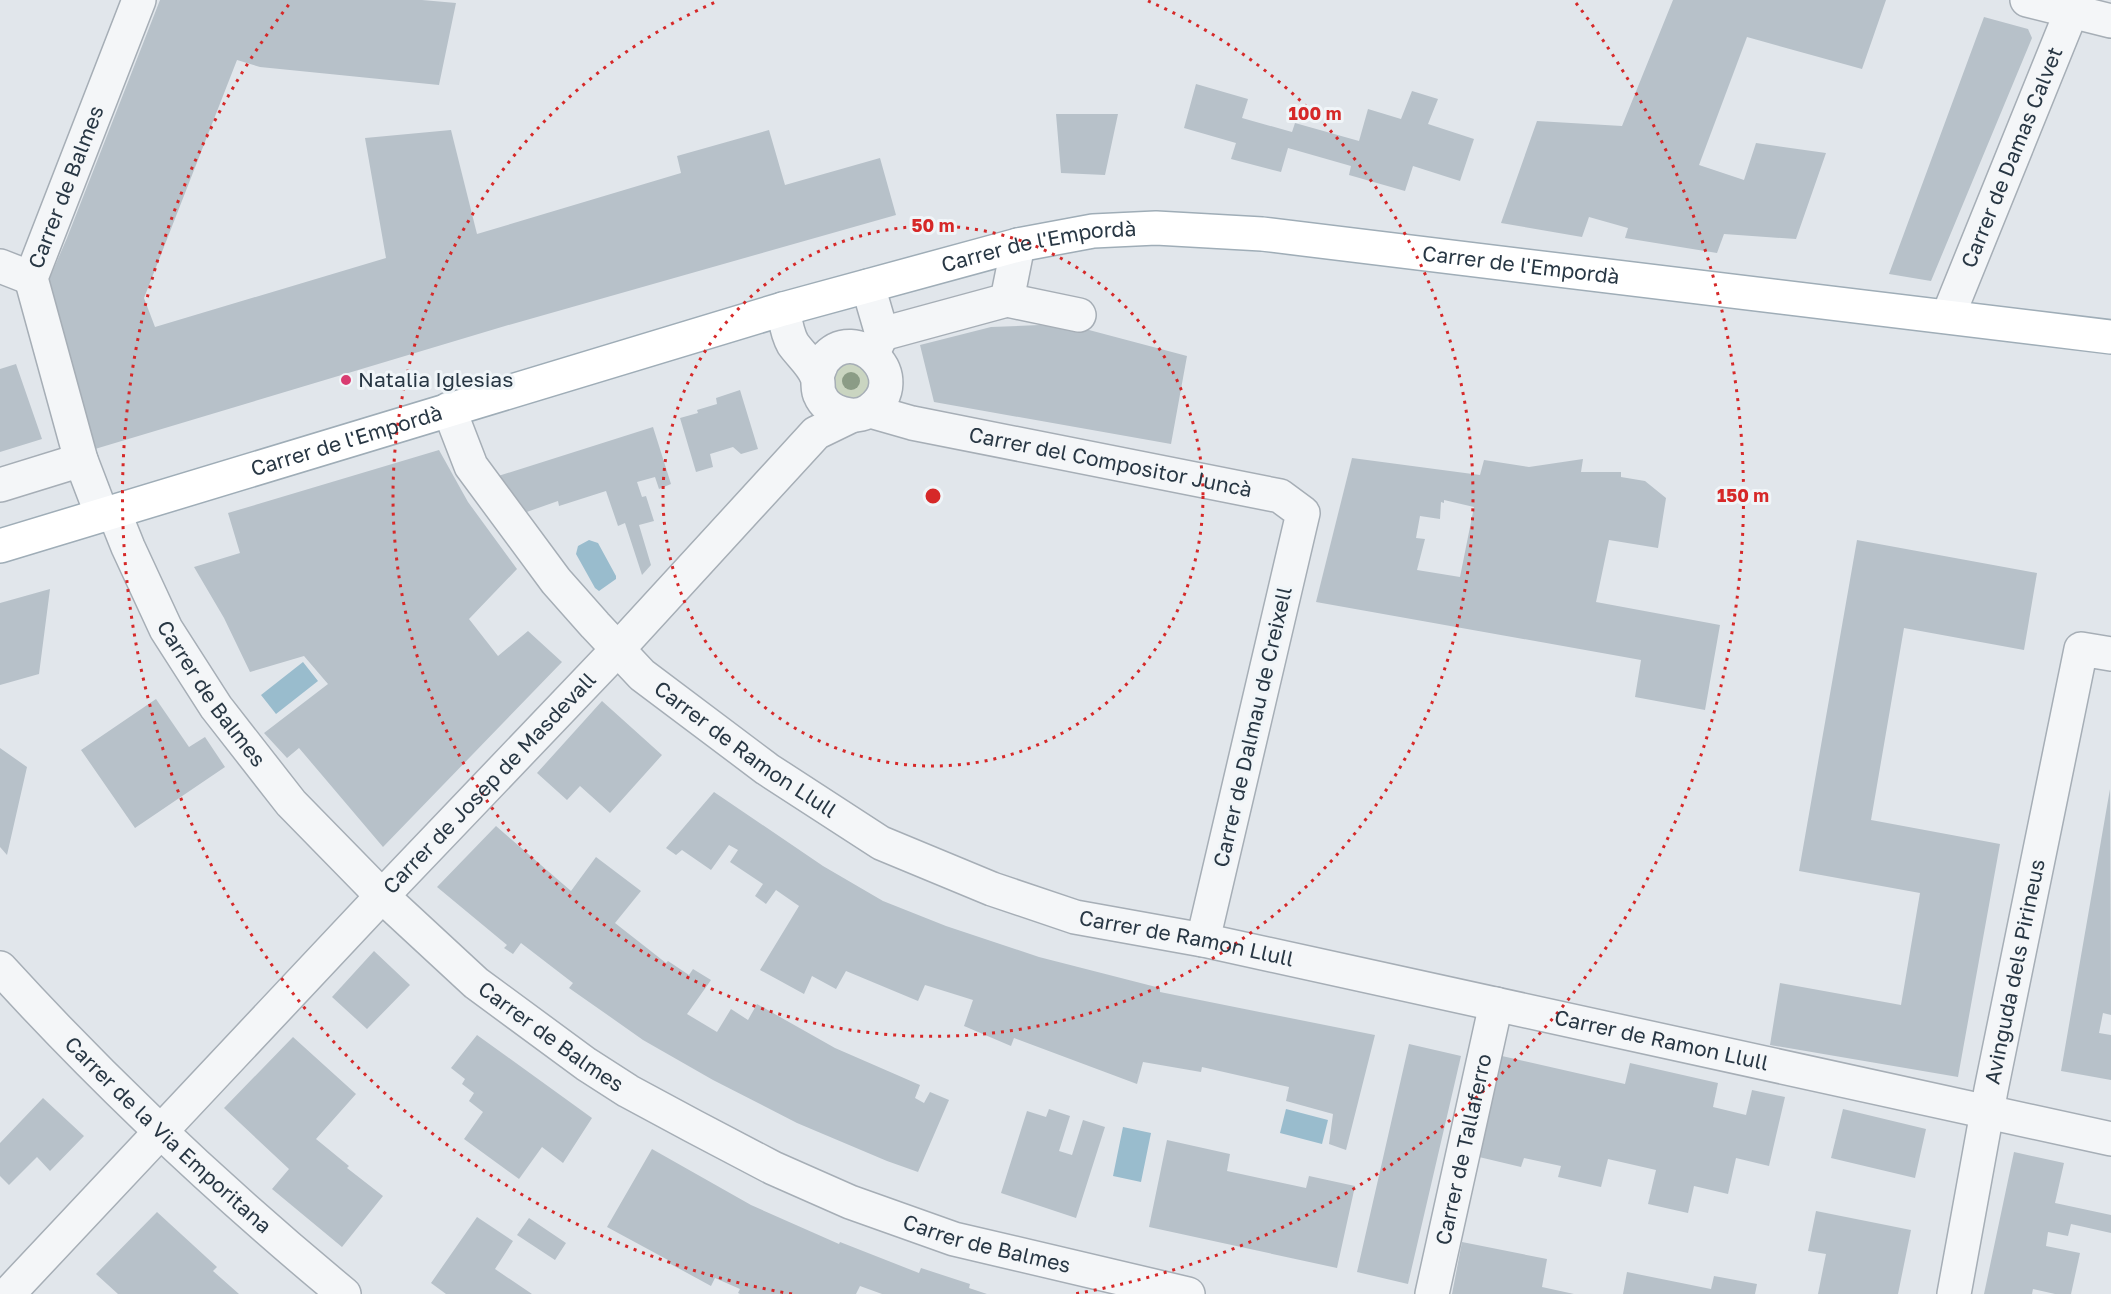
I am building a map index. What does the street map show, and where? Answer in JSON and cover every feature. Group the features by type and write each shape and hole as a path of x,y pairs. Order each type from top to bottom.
{"main road":[{"name":"Carrer de l'Empordà","path":"0,546 783,309 1018,245 1083,232 1156,228 1262,234 2111,337"}],"street":[{"name":"Carrer de Balmes","path":"139,0 31,278 81,460 108,514 128,547 166,629 216,706 291,803 382,896 476,983 586,1064 674,1116 773,1168 850,1202 954,1239 1188,1294"},
{"path":"2027,0 2074,5 2111,21"},
{"name":"Carrer de Damas Calvet","path":"1948,316 2074,5"},
{"path":"1007,300 1018,245"},
{"path":"0,266 31,278"},
{"path":"868,286 877,344 886,383 867,409 816,433 818,386 824,360 838,349 877,344 1007,300 1079,315"},
{"path":"783,309 791,341 833,410 867,409"},
{"name":"Carrer de Ramon Llull","path":"449,409 471,466 556,581 617,650 642,675 767,769 881,843 992,890 1075,917 1203,940 2111,1139"},
{"name":"Carrer del Compositor Juncà","path":"867,409 912,423 1280,496 1303,513"},
{"name":"Carrer de Josep de Masdevall","path":"8,1294 617,650 816,433"},
{"path":"0,485 81,460"},
{"name":"Carrer de Dalmau de Creixell","path":"1203,940 1303,513"},
{"name":"Avinguda dels Pirineus","path":"1954,1294 1986,1113 2096,652"},
{"name":"Carrer de la Via Emporitana","path":"0,968 160,1132 268,1232 344,1294"},
{"name":"Carrer de Tallaferro","path":"1432,1294 1496,1004"}],"green space":[{"path":"854,360 871,372 869,392 851,402 832,390 835,368"}],"water":[{"path":"589,540 598,543 616,576 616,579 599,591 595,588 576,554 578,546"},
{"path":"303,662 318,681 276,714 261,695"},
{"path":"1286,1109 1328,1120 1322,1144 1280,1133"},
{"path":"1123,1127 1151,1133 1141,1182 1113,1176"}],"building":[{"path":"160,0 422,0 456,3 439,85 260,67 237,60 144,298 155,327 386,258 365,138 451,130 477,234 681,173 677,156 769,130 785,185 880,158 896,215 505,326 95,449 67,356 44,291"},
{"path":"1673,0 1886,0 1862,69 1747,37 1699,165 1744,180 1756,143 1826,153 1796,239 1724,234 1717,253 1625,238 1628,228 1589,217 1582,237 1501,223 1537,121 1622,126"},
{"path":"1984,17 2028,29 2032,38 1931,281 1889,274"},
{"path":"1196,84 1248,99 1242,118 1292,132 1295,123 1359,141 1368,109 1401,119 1412,91 1438,99 1428,124 1474,139 1460,181 1413,166 1405,191 1349,175 1351,166 1288,148 1281,172 1231,159 1236,143 1184,128"},
{"path":"1056,114 1118,114 1105,175 1061,173"},
{"path":"1040,325 1089,330 1187,356 1171,444 934,402 920,345 991,327"},
{"path":"16,364 42,439 0,452 0,369"},
{"path":"740,390 758,449 741,454 733,447 710,454 713,467 696,472 680,418 698,413 697,410 717,404 716,398"},
{"path":"653,427 671,484 659,489 655,477 637,482 642,497 646,496 654,521 639,525 651,565 642,575 625,523 618,526 606,491 559,506 558,501 521,514 495,477"},
{"path":"439,450 468,502 517,569 469,619 498,656 528,631 562,662 383,847 299,748 287,758 264,733 328,684 304,656 250,672 224,618 194,567 240,553 228,513"},
{"path":"1352,458 1480,475 1484,460 1529,467 1583,459 1581,472 1621,472 1621,477 1645,481 1666,498 1658,548 1609,540 1596,602 1720,625 1705,710 1635,697 1641,660 1316,602","holes":["1444,500 1474,507 1460,577 1417,570 1425,539 1416,538 1420,516 1440,519 1441,502 1444,503"]},
{"path":"1857,540 2037,573 2024,650 1904,628 1871,820 2000,844 1958,1077 1770,1045 1780,983 1901,1005 1920,893 1799,871"},
{"path":"50,589 39,674 0,685 0,603"},
{"path":"156,699 189,747 205,737 225,767 135,828 81,750"},
{"path":"602,701 662,755 610,813 580,786 567,800 537,773"},
{"path":"0,748 27,767 7,855 0,847"},
{"path":"2110,789 2111,1015 2103,1013 2099,1033 2111,1035 2111,1080 2061,1071"},
{"path":"714,792 823,866 883,901 946,926 1039,957 1160,988 1160,992 1375,1035 1346,1150 1329,1144 1333,1114 1286,1101 1289,1087 1202,1067 1201,1072 1143,1062 1137,1084 1014,1038 1011,1046 964,1026 973,1000 925,985 918,1001 846,971 836,989 812,976 804,994 760,970 799,906 776,890 766,904 755,896 763,884 730,862 738,850 729,845 711,870 682,850 676,855 666,848"},
{"path":"496,826 571,891 596,857 641,891 615,923 666,963 668,961 689,975 693,969 711,980 687,1014 717,1032 731,1009 748,1020 757,1004 835,1048 920,1085 915,1098 924,1103 930,1092 949,1100 918,1172 797,1123 713,1080 643,1040 569,988 573,983 521,943 513,954 504,948 507,945 437,887"},
{"path":"374,951 410,985 367,1029 332,997"},
{"path":"477,1035 592,1118 563,1163 542,1147 519,1179 464,1139 483,1112 469,1101 474,1093 462,1084 465,1079 451,1068"},
{"path":"293,1037 356,1094 316,1139 349,1166 347,1168 383,1196 342,1247 272,1189 289,1169 224,1108"},
{"path":"1409,1044 1461,1056 1408,1284 1357,1272"},
{"path":"1502,1056 1625,1084 1630,1063 1718,1083 1713,1107 1746,1115 1752,1090 1785,1097 1769,1166 1736,1158 1728,1194 1694,1186 1688,1213 1648,1204 1656,1170 1608,1159 1601,1187 1558,1177 1561,1166 1524,1158 1521,1167 1479,1157"},
{"path":"43,1098 84,1136 50,1171 37,1157 9,1185 0,1176 0,1143"},
{"path":"1049,1109 1070,1116 1059,1151 1072,1155 1083,1120 1105,1127 1076,1218 1001,1193 1027,1111 1046,1117"},
{"path":"1843,1109 1926,1129 1915,1178 1831,1158"},
{"path":"1167,1140 1230,1154 1227,1171 1306,1188 1309,1176 1355,1186 1337,1268 1149,1227"},
{"path":"652,1149 751,1205 839,1244 840,1242 919,1273 921,1268 970,1284 969,1288 987,1294 882,1294 860,1286 856,1294 740,1294 738,1293 740,1289 715,1278 711,1286 607,1227"},
{"path":"2014,1152 2064,1163 2055,1203 2111,1215 2111,1233 2071,1224 2068,1236 2048,1232 2046,1246 2080,1253 2071,1294 2055,1294 2033,1289 2032,1294 1984,1294"},
{"path":"1816,1211 1911,1230 1898,1294 1818,1294 1826,1254 1808,1251"},
{"path":"157,1212 217,1267 213,1271 239,1294 118,1294 96,1274"},
{"path":"477,1217 513,1241 495,1269 532,1294 446,1294 431,1283"},
{"path":"529,1218 566,1243 555,1260 517,1235"},
{"path":"1462,1242 1547,1259 1542,1287 1574,1294 1452,1294"},
{"path":"1627,1272 1711,1289 1714,1276 1757,1284 1755,1294 1623,1294"}],"place":[{"name":"Natalia Iglesias","path":"346,380"}]}
